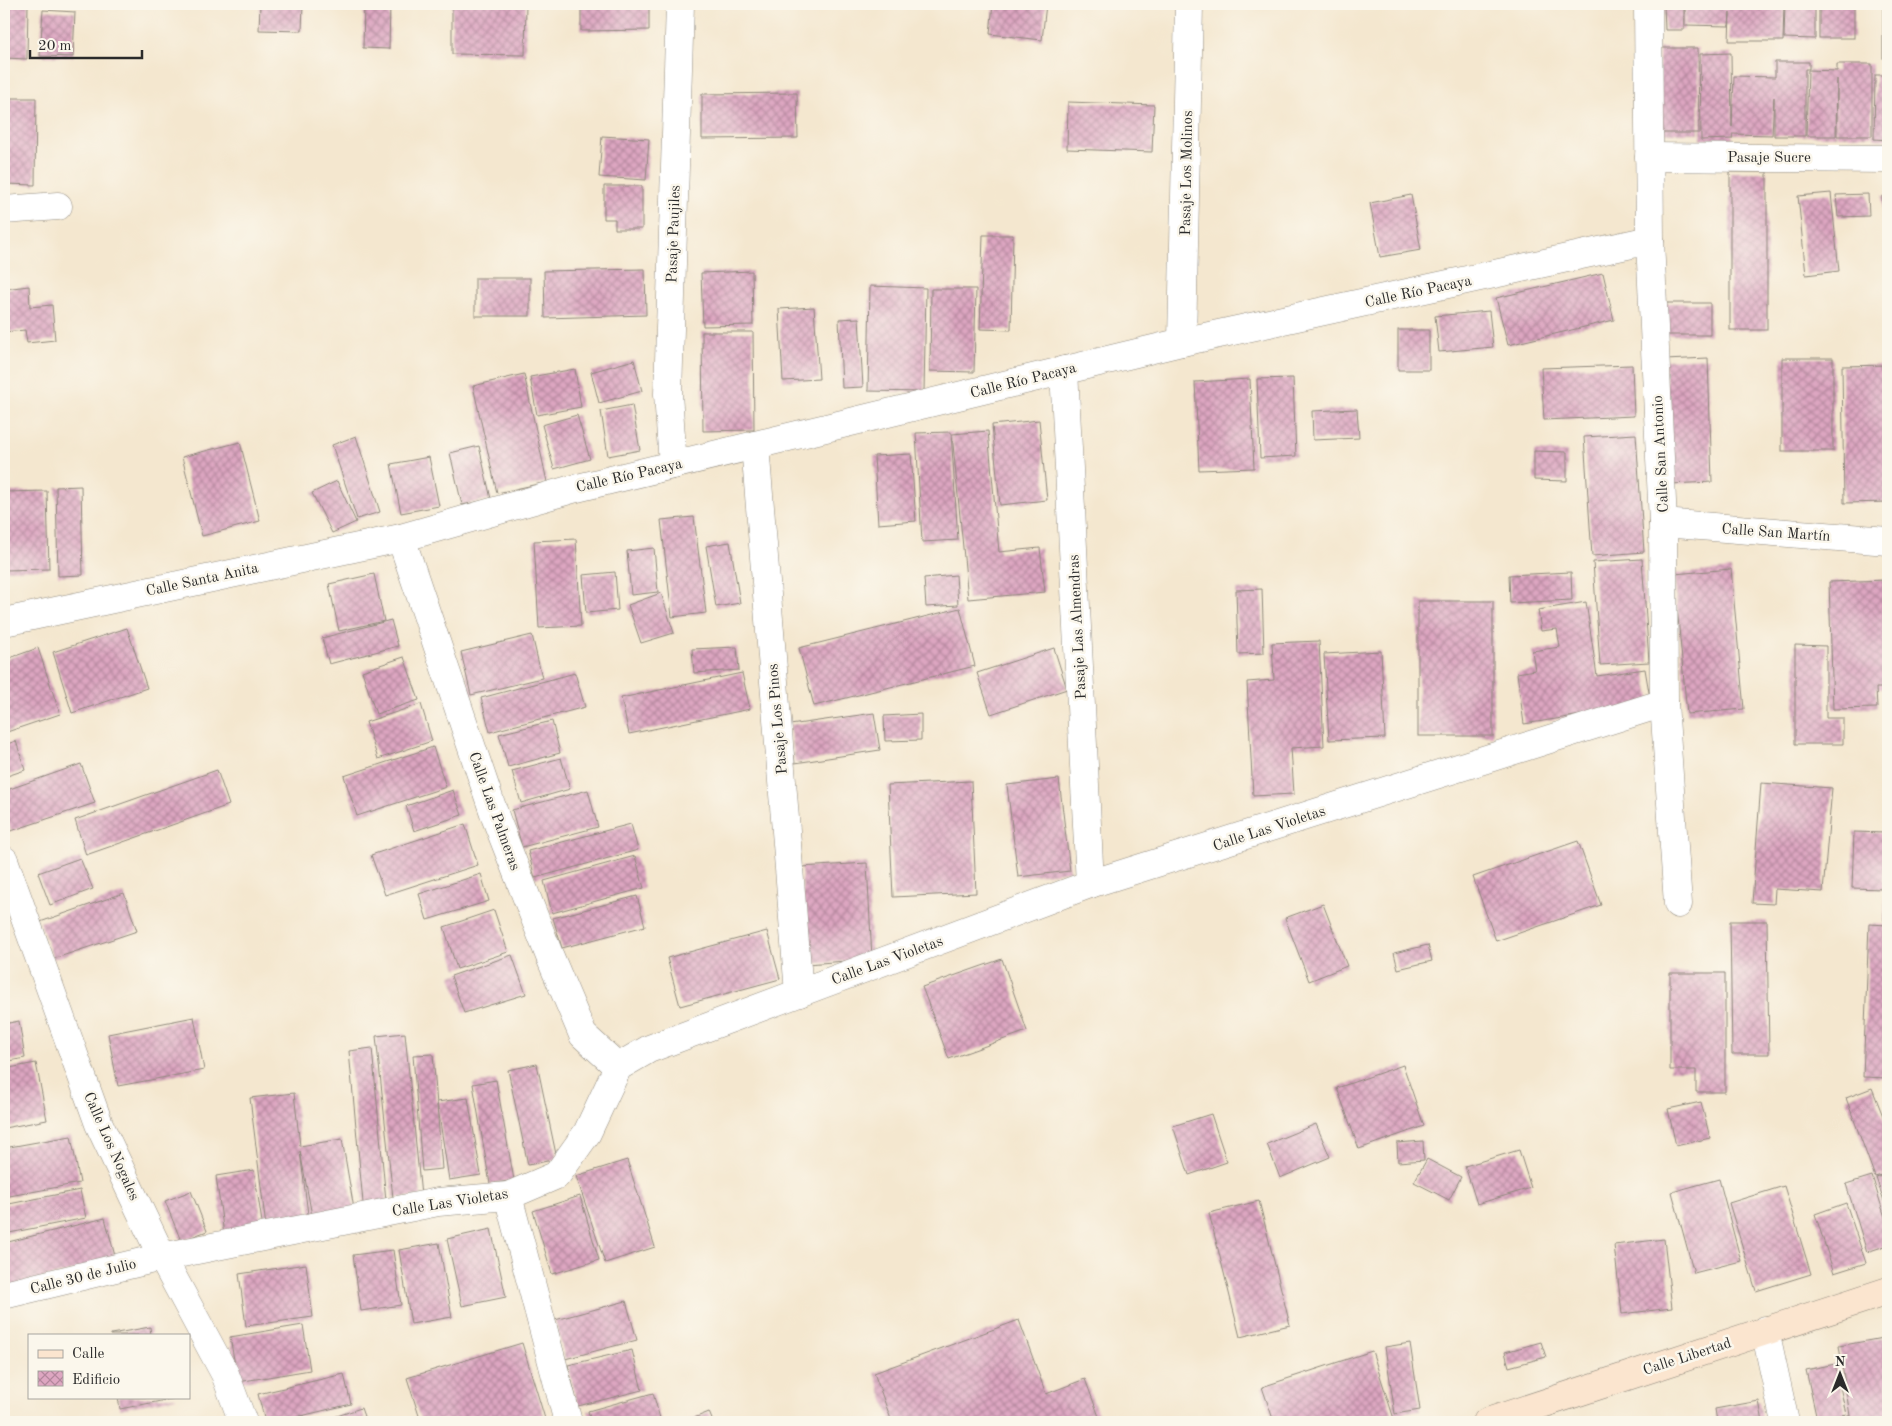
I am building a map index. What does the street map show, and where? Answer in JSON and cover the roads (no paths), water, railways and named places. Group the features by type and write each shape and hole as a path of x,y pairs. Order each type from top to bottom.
{"street":[{"name":"Pasaje Paujiles","path":"673,465 668,394 680,4"},
{"name":"Pasaje Los Molinos","path":"1182,342 1189,4"},
{"name":"Calle San Antonio","path":"1648,4 1650,240 1663,523 1664,703 1678,904"},
{"name":"Pasaje Sucre","path":"1649,157 1888,159"},
{"path":"4,210 58,206"},
{"name":"Calle Río Pacaya","path":"401,538 569,490 1064,370 1182,342 1650,240"},
{"name":"Pasaje Las Almendras","path":"1064,370 1090,884"},
{"name":"Pasaje Los Pinos","path":"755,445 800,993"},
{"name":"Calle San Martín","path":"1663,523 1888,541"},
{"name":"Calle Santa Anita","path":"4,622 401,538"},
{"name":"Calle Las Palmeras","path":"401,538 496,819 550,957 583,1034 618,1067"},
{"name":"Calle Las Violetas","path":"162,1257 438,1202 508,1196 557,1175 587,1132 618,1067 648,1049 1090,884 1664,703"},
{"name":"Calle Los Nogales","path":"4,860 99,1124 162,1257 226,1374 244,1422"},
{"path":"508,1196 568,1422"},
{"name":"Calle 30 de Julio","path":"4,1295 162,1257"},
{"name":"Calle Libertad","path":"1487,1422 1888,1291"},
{"path":"1765,1330 1785,1422"}]}
